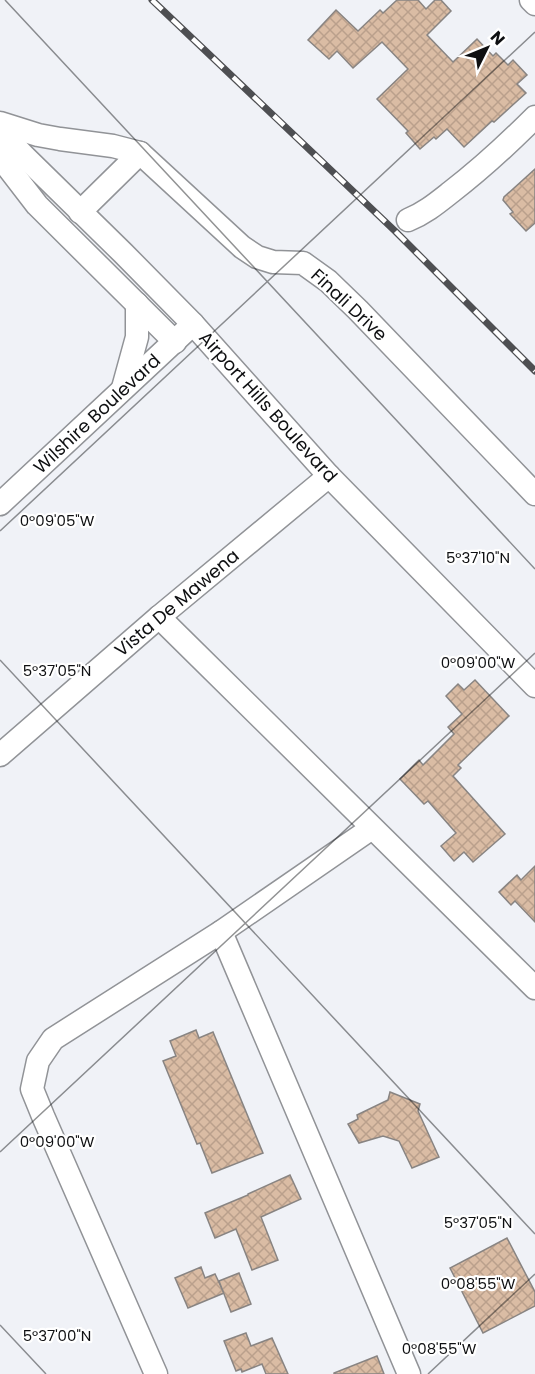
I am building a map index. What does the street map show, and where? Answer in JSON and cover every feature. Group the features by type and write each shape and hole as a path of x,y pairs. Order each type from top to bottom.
{"street":[{"path":"531,0 535,4"},
{"path":"408,220 423,214 473,176 535,117"},
{"path":"0,123 60,140 140,153"},
{"name":"Airport Hills Boulevard","path":"0,131 193,324 329,476 535,686"},
{"path":"81,212 140,153"},
{"name":"Finali Drive","path":"140,153 242,247 257,257 273,262 303,263 328,281 358,309 535,494"},
{"path":"0,157 37,205 175,342"},
{"path":"122,389 137,337 137,304"},
{"name":"Wilshire Boulevard","path":"0,504 193,324"},
{"name":"Vista De Mawena","path":"0,755 159,617 329,476"},
{"path":"159,617 535,988"},
{"path":"156,1374 32,1089 38,1061 53,1039 221,932 372,828"},
{"path":"221,932 409,1374"}],"building":[{"path":"397,0 418,0 426,9 435,0 441,0 451,11 427,35 453,62 477,39 493,56 496,53 508,65 513,60 527,75 517,84 526,93 464,147 447,129 420,149 406,133 408,131 377,99 408,69 382,42 353,68 337,51 329,59 308,40 336,10 358,31 380,10 383,13"},
{"path":"535,169 535,223 526,231 510,214 513,212 503,200"},
{"path":"475,680 509,716 458,765 461,768 453,776 505,834 473,862 464,852 454,861 441,846 456,833 428,801 424,804 400,779 419,760 423,765 454,734 448,727 462,714 446,696 458,684 464,690"},
{"path":"535,866 535,922 515,901 511,905 499,892 517,875 521,880"},
{"path":"196,1030 199,1038 213,1032 263,1153 212,1173 200,1143 197,1144 163,1061 176,1056 170,1041"},
{"path":"390,1092 420,1104 418,1111 439,1157 412,1168 399,1141 383,1136 359,1143 348,1124 358,1119 357,1115 388,1100"},
{"path":"290,1175 301,1199 261,1217 278,1260 252,1270 236,1229 215,1238 205,1213"},
{"path":"507,1238 535,1292 535,1306 483,1333 450,1268"},
{"path":"201,1267 205,1278 215,1274 224,1293 188,1308 175,1278"},
{"path":"239,1273 251,1304 231,1312 219,1281"},
{"path":"246,1333 251,1346 272,1338 288,1374 266,1374 262,1364 242,1372 241,1369 236,1371 224,1341"},
{"path":"377,1356 384,1374 334,1374 334,1373"}],"railway":[{"path":"152,0 395,231 535,371"}]}
